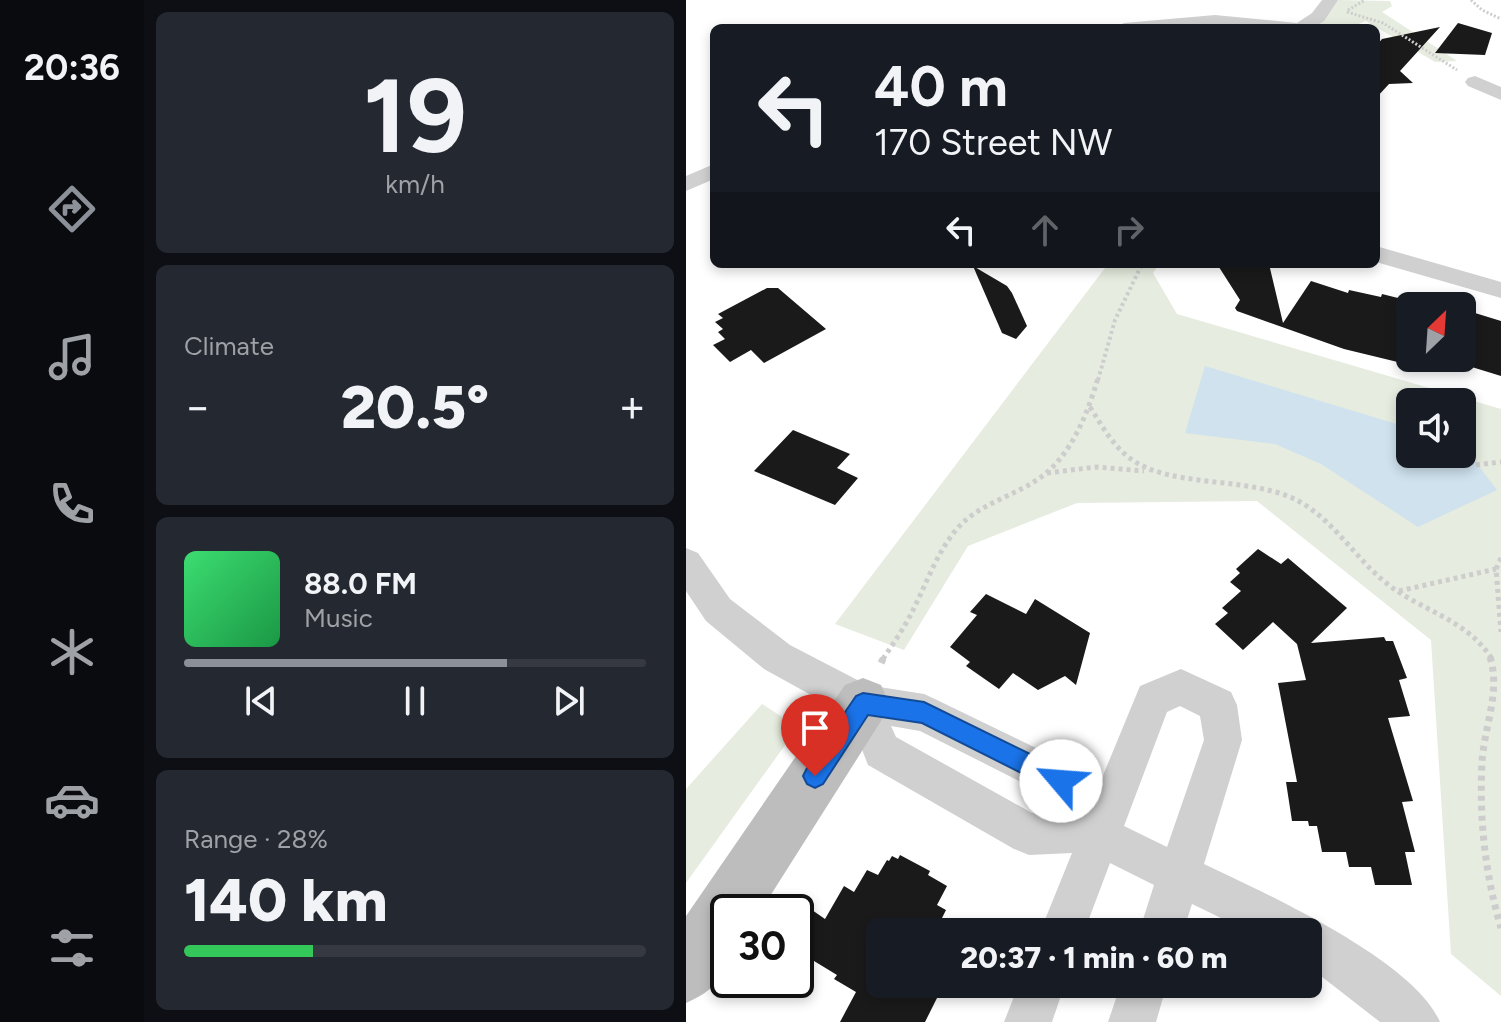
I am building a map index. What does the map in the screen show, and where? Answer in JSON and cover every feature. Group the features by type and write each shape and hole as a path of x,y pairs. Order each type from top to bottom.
{"street":[{"path":"1310,24 1327,4"},
{"path":"1160,24 1195,20 1265,24"},
{"path":"1475,82 1501,94"},
{"path":"686,184 710,173"},
{"path":"1380,255 1501,290"},
{"path":"686,563 718,610 777,657 872,683 924,713 1061,781 1092,833"},
{"path":"872,683 882,751 1029,834 1092,833 1270,918"},
{"path":"686,971 872,683"},
{"path":"1066,918 1092,833 1153,699 1181,687 1218,705 1223,740 1166,918"},
{"path":"1322,948 1378,989 1416,1022"},
{"path":"1028,1022 1037,998"},
{"path":"1132,1022 1140,998"}],"path":[{"path":"1471,0 1482,10 1501,19"},
{"path":"1327,4 1383,23 1475,82"},
{"path":"872,683 911,615 935,563 957,529 975,513 1045,474 1074,439 1090,407 1115,320 1140,268"},
{"path":"1090,407 1102,430 1120,452 1149,472"},
{"path":"1476,465 1501,462"},
{"path":"1045,474 1107,466 1250,484 1294,499 1315,512 1386,583 1472,635 1493,661 1498,683"},
{"path":"1501,558 1496,569 1501,632"},
{"path":"1399,591 1496,569"},
{"path":"1501,672 1486,730 1483,800 1488,866 1501,928"}],"shaded area":[{"path":"1338,0 1390,1 1392,6 1382,12 1457,61 1435,62 1380,29 1380,24 1366,21 1358,24 1320,24"},
{"path":"1105,268 1156,268 1153,273 1177,314 1429,388 1396,388 1396,468 1476,468 1476,402 1501,409 1501,996 1451,954 1431,640 1257,501 1077,503 968,546 904,650 835,624"},
{"path":"762,704 798,727 686,883 686,789"}],"water":[{"path":"1205,366 1396,424 1396,468 1476,468 1476,462 1497,490 1418,527 1321,464 1275,444 1185,433"}],"building":[{"path":"1458,23 1492,33 1485,55 1435,53"},
{"path":"1440,27 1400,71 1413,83 1389,84 1380,94 1382,39"},
{"path":"974,268 1007,286 1027,326 1016,339 1002,333"},
{"path":"1220,268 1270,268 1283,323 1311,281 1348,293 1349,290 1396,298 1396,362 1344,349 1235,308 1240,300"},
{"path":"767,288 778,288 826,329 764,363 751,350 730,362 713,345 725,339 718,332 723,329 715,322 723,318 718,314"},
{"path":"1476,313 1501,321 1501,376 1476,368"},
{"path":"793,430 850,454 837,468 858,478 835,505 754,471"},
{"path":"1258,549 1281,564 1288,558 1347,608 1311,643 1384,637 1386,641 1393,641 1407,678 1399,680 1410,716 1388,718 1413,801 1402,802 1415,852 1405,852 1412,885 1375,885 1371,867 1349,867 1346,852 1322,852 1317,826 1309,826 1308,821 1292,821 1286,782 1297,782 1278,683 1306,680 1297,644 1273,622 1243,650 1215,624 1228,613 1222,608 1241,591 1230,582 1240,573 1236,569"},
{"path":"986,594 1026,614 1035,599 1090,633 1076,685 1065,676 1038,690 1013,673 999,689 966,666 970,662 950,647 977,615 970,612"},
{"path":"900,855 930,871 928,875 947,886 937,905 946,910 942,918 866,918 866,998 937,998 925,1022 840,1022 856,992 834,979 837,975 814,961 814,911 825,919 844,886 854,892 867,870 878,875 892,856 898,859"}],"route":[{"path":"815,776 863,703 924,713 1061,781"}]}
